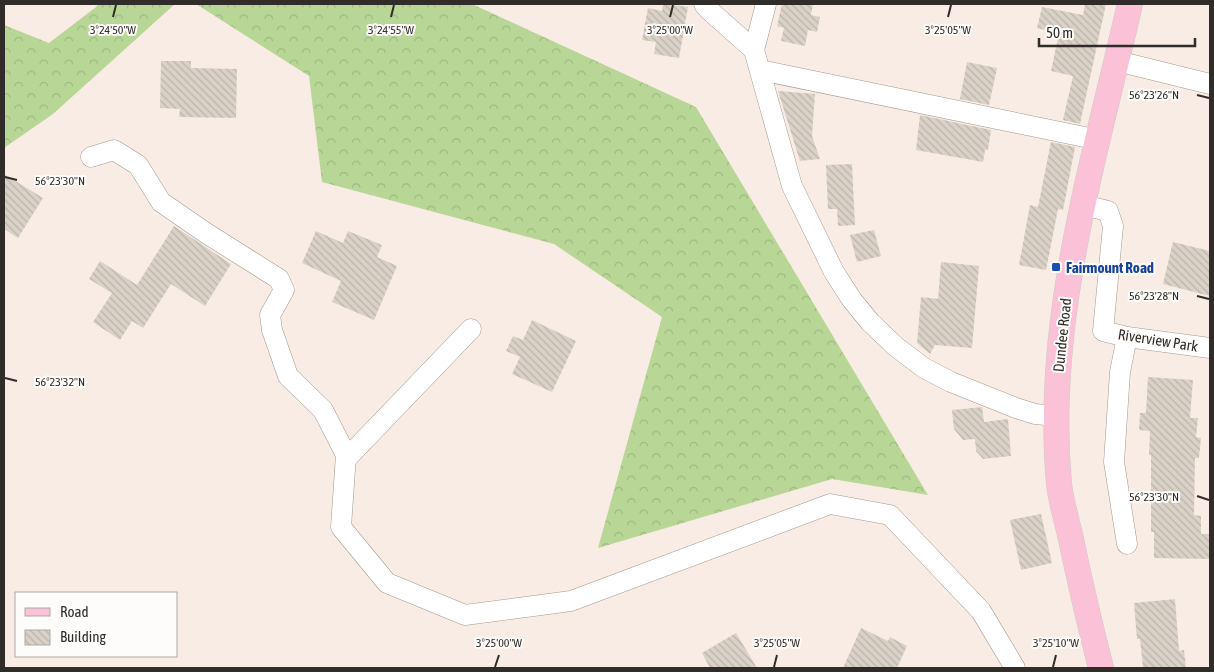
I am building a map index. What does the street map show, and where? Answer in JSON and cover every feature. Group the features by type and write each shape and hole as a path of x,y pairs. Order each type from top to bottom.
{"main road":[{"name":"Dundee Road","path":"1101,668 1083,599 1059,486 1056,416 1058,363 1066,300 1083,204 1130,4"}],"street":[{"path":"704,4 754,50"},
{"path":"766,4 754,50 792,186 834,272 852,300 870,322 894,346 924,368 951,382 1016,408 1036,414 1056,416"},
{"path":"1117,61 1210,84"},
{"path":"760,70 1099,140"},
{"path":"91,157 114,150 138,165 161,202 206,234 279,279 284,290 270,315 272,330 288,376 323,410 346,455 341,527 387,583 465,615 570,601 830,504 890,514 980,611 1016,668"},
{"name":"Riverview Park","path":"1083,204 1108,211 1113,226 1103,331 1127,337 1210,348"},
{"path":"346,459 471,329"},
{"path":"1127,337 1120,372 1114,462 1127,544"}],"green space":[{"path":"98,4 175,4 53,114 4,148 4,25 49,43"},
{"path":"196,4 472,4 696,107 928,495 832,479 598,548 662,317 554,244 322,182 309,76"}],"building":[{"path":"663,4 688,7 679,58 654,54 656,42 642,40 648,8 662,11"},
{"path":"782,4 813,4 811,15 820,17 817,32 808,30 805,46 781,41 784,28 777,26"},
{"path":"1085,4 1106,4 1080,124 1063,120 1073,76 1051,71 1059,33 1037,28 1042,7 1083,15"},
{"path":"161,61 191,61 191,68 237,69 236,118 179,117 180,109 160,108"},
{"path":"967,62 997,68 989,105 960,99"},
{"path":"778,91 815,94 812,136 820,159 800,161"},
{"path":"920,115 991,130 988,150 985,150 983,162 916,150"},
{"path":"1051,142 1075,147 1063,210 1058,209 1046,270 1019,265 1030,205 1038,207"},
{"path":"852,164 855,225 838,226 837,209 828,209 826,165"},
{"path":"4,174 43,198 18,238 4,229"},
{"path":"174,226 231,264 205,306 171,284 143,328 132,321 120,340 93,322 112,293 89,279 100,261 137,285"},
{"path":"874,230 881,256 857,262 850,235"},
{"path":"316,231 343,243 348,231 382,245 377,257 397,266 374,320 332,302 341,281 302,263"},
{"path":"1173,242 1210,251 1210,296 1163,284"},
{"path":"941,262 979,266 972,348 935,345 930,354 917,343 921,297 938,299"},
{"path":"532,320 576,341 552,392 512,374 520,357 506,351 513,336 523,340"},
{"path":"1148,377 1193,380 1190,418 1198,418 1196,437 1201,438 1199,458 1195,458 1194,515 1201,516 1201,534 1210,534 1210,559 1154,558 1154,532 1151,532 1150,431 1139,430 1140,413 1146,413"},
{"path":"982,407 984,422 1008,419 1011,456 983,459 976,451 975,439 963,440 954,429 952,410"},
{"path":"1041,514 1052,563 1021,570 1010,520"},
{"path":"1175,599 1179,651 1184,650 1186,668 1143,668 1140,639 1137,639 1134,603"},
{"path":"861,628 888,641 890,637 907,646 897,668 843,668"},
{"path":"736,633 757,668 710,668 702,653"}],"place":[{"name":"Fairmount Road","path":"1056,267"}]}
